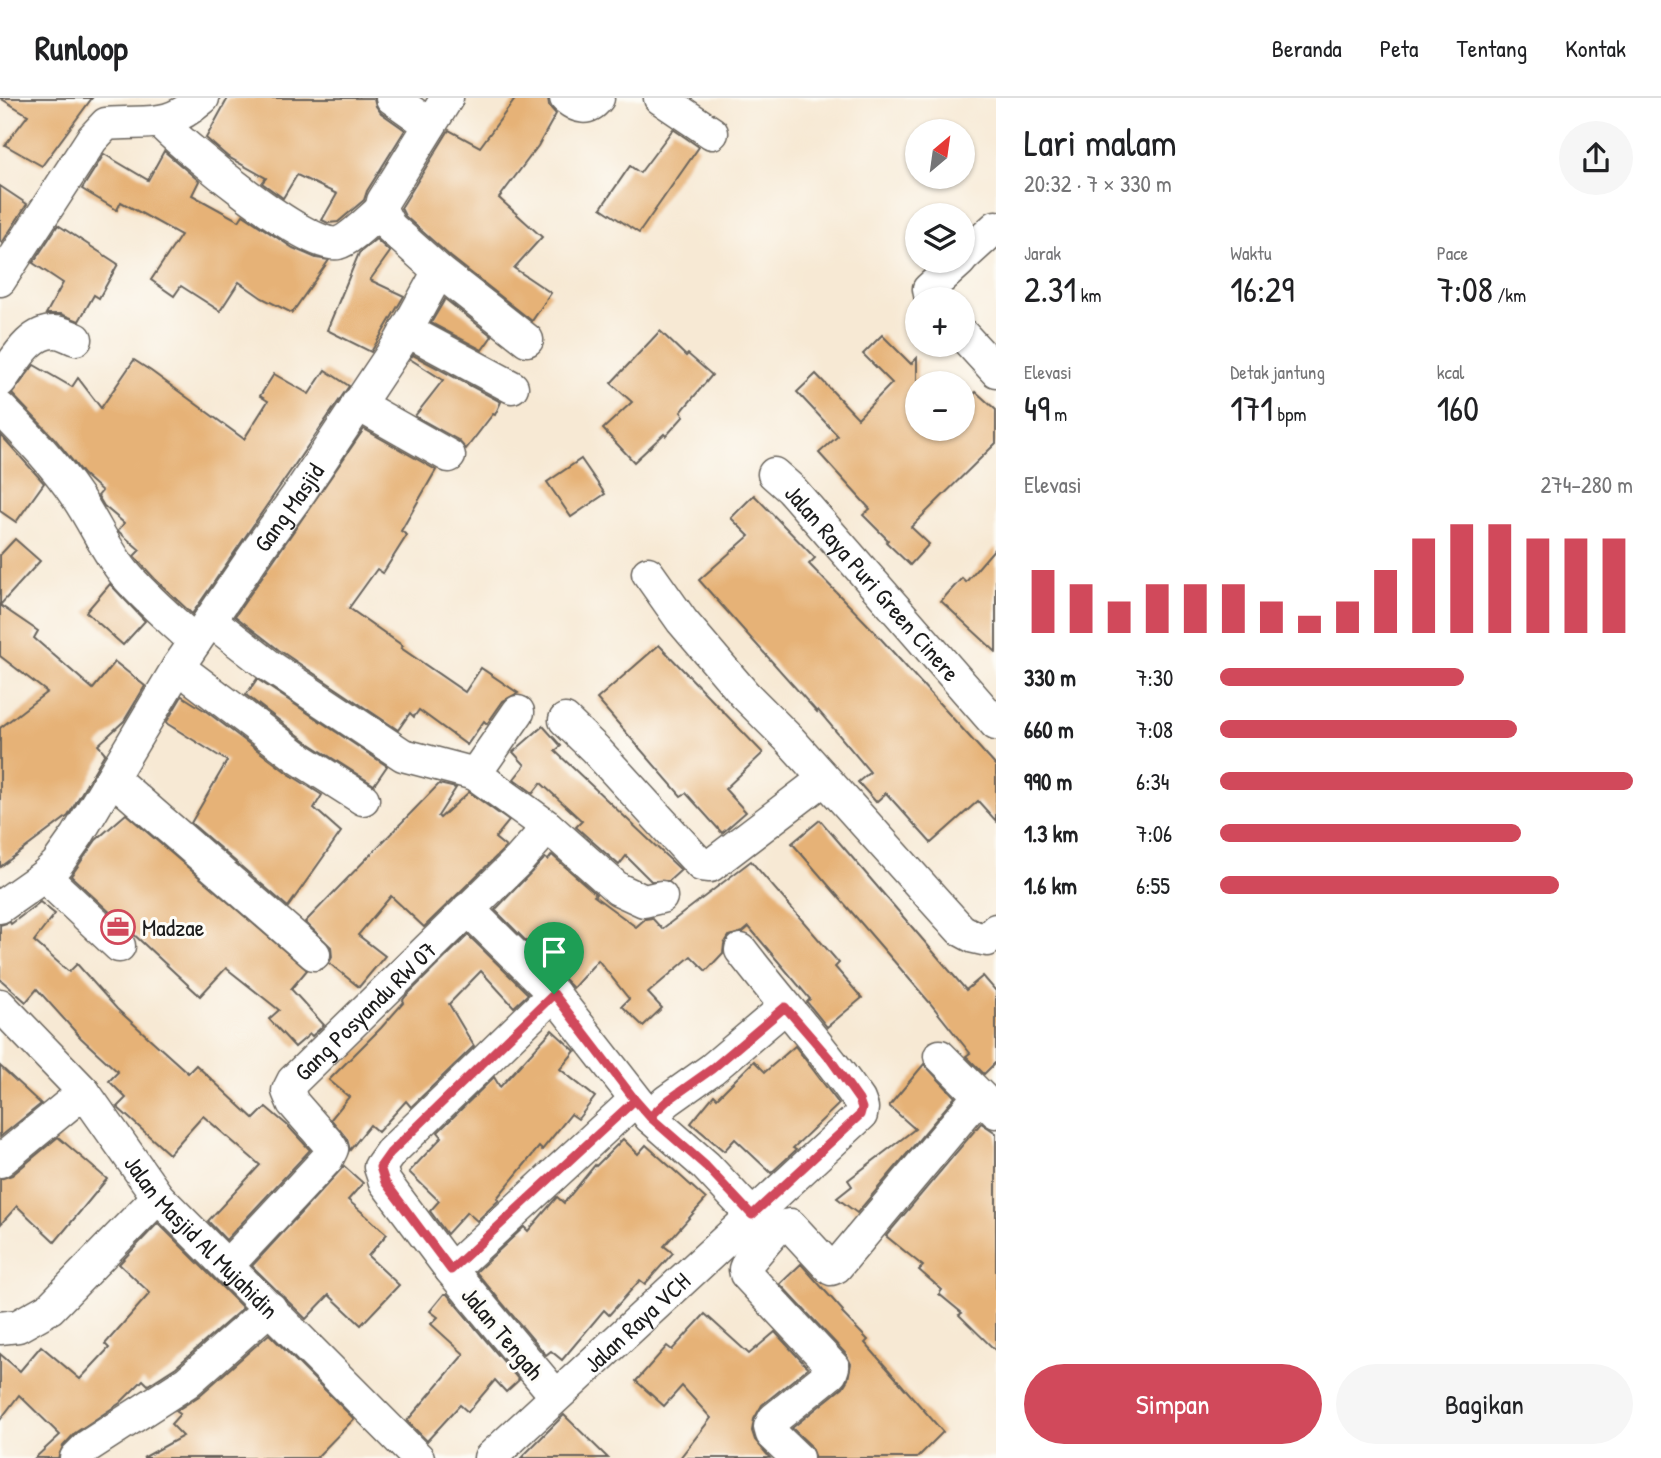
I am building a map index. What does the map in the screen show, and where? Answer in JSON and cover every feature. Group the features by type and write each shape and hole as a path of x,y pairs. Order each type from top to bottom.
{"street":[{"path":"106,98 180,144 209,168 275,214 324,244 340,243 381,210 383,201 447,98"},
{"path":"0,280 92,139 106,124 146,123 186,113 203,98"},
{"path":"392,98 430,125"},
{"path":"566,98 575,105 585,107 593,105 598,98"},
{"path":"660,98 712,133"},
{"path":"381,210 390,227 439,271 527,340"},
{"path":"975,246 996,227"},
{"name":"Gang Masjid","path":"0,907 44,877 77,836 194,643 300,492 400,342 439,271"},
{"path":"931,287 946,273"},
{"path":"406,330 512,387"},
{"path":"0,382 30,341 43,333 57,331 76,339"},
{"path":"975,348 996,371"},
{"path":"357,404 449,456"},
{"path":"0,408 35,443 56,469 126,575 194,643 300,759 363,799"},
{"name":"Jalan Raya Puri Green Cinere","path":"775,474 996,724"},
{"path":"648,573 682,621 746,695 961,930 987,940 996,930"},
{"path":"194,643 268,665 403,755 475,775 548,827 618,889 644,901 661,897"},
{"path":"475,775 518,712"},
{"path":"565,720 701,865 710,866 824,779"},
{"path":"112,778 314,954"},
{"name":"Gang Posyandu RW 07","path":"226,1266 327,1159 332,1149 293,1103 288,1091 293,1081 518,861 548,827"},
{"path":"44,877 119,946"},
{"path":"468,909 554,994 643,1109 706,1166 752,1215"},
{"path":"741,950 785,1007"},
{"path":"451,1270 385,1182 380,1167 390,1153 554,994"},
{"name":"Jalan Masjid Al Mujahidin","path":"0,1004 84,1092 158,1198 418,1458"},
{"name":"Jalan Tengah","path":"556,1395 451,1270 643,1109 667,1101 712,1069 785,1007"},
{"name":"Jalan Raya VCH","path":"490,1458 860,1115 862,1108 859,1100 830,1059 785,1007"},
{"path":"797,1458 772,1434 770,1427 775,1419 831,1373 833,1367 746,1274 745,1269 778,1227 784,1224 790,1225 831,1269 836,1267 988,1104 940,1056"},
{"path":"0,1161 84,1092"},
{"path":"0,1328 18,1326 50,1308 158,1198"},
{"path":"76,1458 88,1446 187,1382 270,1308"}],"building":[{"path":"0,98 92,98 42,166 5,145 28,115"},
{"path":"228,98 374,98 381,113 405,130 364,200 338,222 328,223 322,220 337,194 297,175 283,198 262,183 266,178 228,157 206,138"},
{"path":"516,98 548,98 549,106 556,114 538,146 499,198 542,237 514,268 551,293 532,321 451,257 405,216 401,208 449,130 480,147"},
{"path":"673,129 699,147 639,233 601,208 630,166 640,173"},
{"path":"164,151 199,181 192,195 239,221 243,215 293,248 316,258 329,260 292,313 262,298 239,282 220,311 181,286 174,296 151,280 181,235 121,202 117,210 82,189 104,154 148,180"},
{"path":"0,186 27,204 2,243 0,241"},
{"path":"58,225 118,264 99,298 94,295 79,321 61,314 46,314 63,283 33,263"},
{"path":"376,239 390,252 370,280 404,296 371,352 327,330 359,253"},
{"path":"445,299 492,336 482,350 431,323"},
{"path":"660,331 686,356 688,354 712,375 681,412 684,416 666,436 664,434 634,462 603,429 632,402 611,383"},
{"path":"882,335 911,364 917,358 917,371 905,371 905,441 975,441 976,392 996,410 996,443 911,527 929,544 910,565 863,515 870,509 819,453 838,436 797,392 816,374 858,418 892,383 863,354"},
{"path":"413,355 501,402 495,415 493,414 466,449 458,440 415,416 443,380 410,359"},
{"path":"134,360 244,439 268,401 260,396 274,374 309,394 325,370 349,386 192,614 134,556 140,550 118,531 124,523 104,506 98,496 102,491 83,474 55,439 12,394 34,365 72,387 78,378 101,408"},
{"path":"364,429 436,470 401,531 407,535 383,573 377,569 349,608 465,692 481,668 518,693 503,701 487,724 484,721 467,745 419,710 414,717 410,713 398,730 279,650 235,616"},
{"path":"0,434 44,483 16,522 0,511"},
{"path":"581,459 605,494 571,517 547,482"},
{"path":"754,495 815,558 809,564 996,766 996,821 978,801 931,843 886,793 876,802 858,782 870,772 818,710 817,712 699,580 749,536 731,518"},
{"path":"15,539 40,561 0,605 0,555"},
{"path":"996,547 996,652 941,601 962,578 966,582"},
{"path":"110,584 145,621 123,645 86,612"},
{"path":"0,605 38,631 34,638 93,689 115,662 145,686 124,721 98,745 105,753 68,816 0,867 0,728 47,692 0,656"},
{"path":"659,645 763,753 725,789 746,812 722,833 686,793 681,796 597,699"},
{"path":"257,679 387,766 374,785 310,744 246,695"},
{"path":"182,696 322,795 314,808 341,832 288,907 191,823 227,761 166,723"},
{"path":"543,726 561,746 555,751 681,870 669,881 651,881 626,856 619,865 576,827 582,821 541,783 533,793 514,779 525,765 513,752"},
{"path":"439,784 456,788 438,816 440,818 469,792 509,821 495,838 506,847 424,927 391,896 358,935 385,956 359,987 329,963 332,957 331,947 305,922"},
{"path":"126,814 307,970 291,989 324,1025 312,1036 310,1034 295,1047 269,1019 279,1010 226,968 200,996 71,876 96,840"},
{"path":"820,820 966,990 983,976 996,991 996,1062 984,1074 966,1056 970,1053 930,1003 792,843"},
{"path":"552,855 596,894 594,896 636,927 645,919 652,918 662,929 751,861 839,963 835,967 862,998 827,1027 807,1002 810,999 749,927 729,936 723,953 706,971 691,956 648,993 662,1008 643,1026 622,1006 629,999 598,960 573,988 495,910 545,858 548,860"},
{"path":"40,902 55,914 34,941 69,972 77,964 117,1009 188,1073 196,1065 254,1119 266,1107 310,1150 226,1240 208,1221 260,1165 203,1116 169,1154 117,1107 126,1098 109,1081 118,1072 81,1038 37,989 26,1002 0,979 0,925 11,924"},
{"path":"468,935 528,994 514,1007 481,971 449,1004 474,1046 411,1107 406,1101 378,1132 370,1125 350,1150 347,1139 331,1119 349,1097 329,1080 381,1028 404,1002 406,996"},
{"path":"552,1030 575,1051 560,1069 595,1097 578,1119 571,1114 542,1150 539,1147 497,1198 499,1200 477,1221 467,1212 447,1234 430,1211 439,1201 409,1172 442,1137 438,1132 494,1077 500,1087"},
{"path":"795,1046 839,1104 771,1173 735,1139 724,1151 691,1123 714,1095 717,1098 754,1061 765,1072"},
{"path":"924,1064 955,1097 857,1213 837,1198 852,1186 848,1180 915,1129 889,1106"},
{"path":"0,1066 41,1104 0,1137"},
{"path":"981,1123 996,1133 996,1351 959,1315 962,1313 939,1294 942,1290 919,1270 923,1266 886,1236"},
{"path":"58,1137 107,1179 55,1242 17,1206 0,1225 0,1179 12,1175"},
{"path":"623,1139 638,1154 646,1145 706,1199 664,1246 673,1253 645,1284 640,1280 609,1315 604,1310 562,1360 551,1351 546,1355 476,1272 524,1227 528,1231 557,1197 564,1203 595,1165"},
{"path":"344,1166 363,1183 348,1200 387,1234 368,1256 399,1285 361,1325 329,1295 306,1319 252,1266"},
{"path":"158,1223 243,1308 176,1367 148,1385 143,1380 120,1403 75,1433 63,1446 58,1458 35,1458 60,1435 19,1395 0,1420 0,1354 20,1371 41,1346 80,1379 109,1348 105,1344 150,1293 119,1264"},
{"path":"801,1264 868,1340 865,1343 943,1432 917,1458 815,1458 810,1445 792,1428 843,1387 851,1364 846,1354 780,1284"},
{"path":"444,1294 447,1294 519,1380 506,1392 495,1380 468,1412 460,1405 427,1441 407,1421 464,1354 431,1324 438,1317 430,1311"},
{"path":"705,1314 749,1354 775,1332 808,1368 762,1405 754,1419 752,1431 755,1440 770,1458 680,1458 711,1418 682,1386 664,1406 636,1381 667,1346 672,1350"},
{"path":"269,1334 354,1419 316,1458 143,1458 183,1436 171,1424 180,1414 176,1411 199,1396"},
{"path":"564,1415 608,1458 521,1458"}],"place":[{"name":"Madzae","path":"118,927"}],"route":[{"path":"554,994 390,1153 380,1167 385,1182 451,1270 635,1100 650,1117 706,1166 752,1215 860,1115 862,1108 859,1100 830,1059 785,1007 650,1117 554,994"}]}
